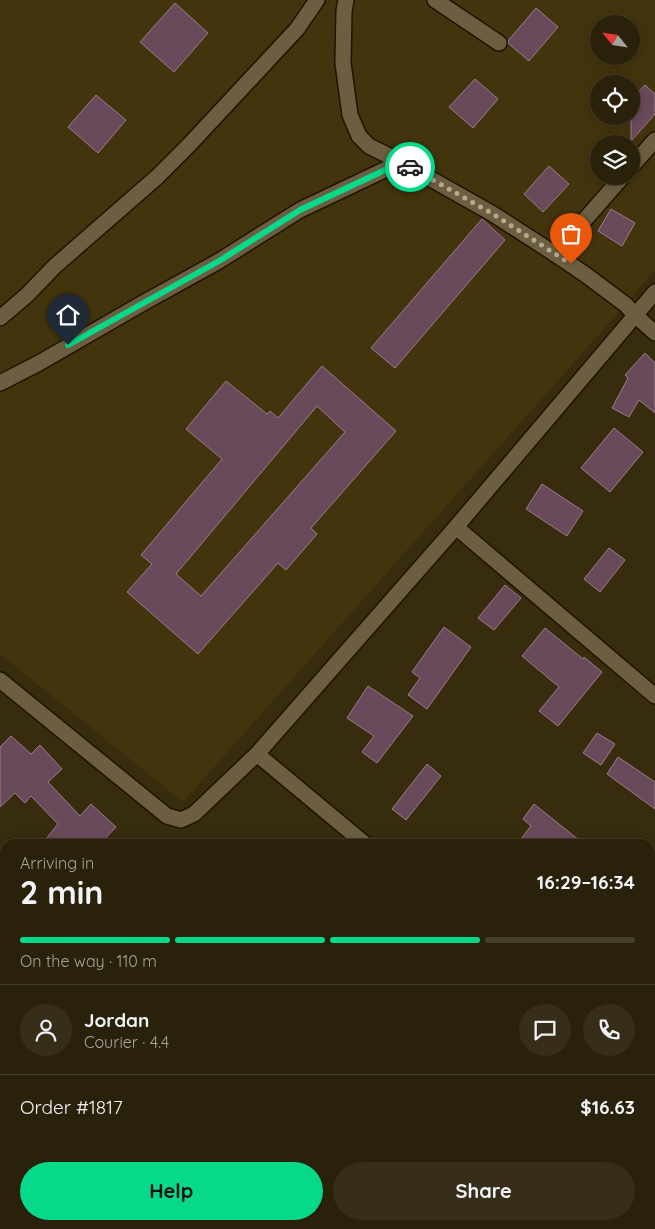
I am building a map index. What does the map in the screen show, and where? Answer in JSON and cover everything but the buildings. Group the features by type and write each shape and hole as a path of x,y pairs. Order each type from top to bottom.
{"street":[{"path":"0,318 189,145 297,29 317,0"},
{"path":"346,0 343,63 350,115 359,136 369,146 402,162 493,214 555,254 626,305 655,333"},
{"path":"435,0 498,44"},
{"path":"640,157 655,140"},
{"path":"0,383 39,363 219,261 300,210 402,162"},
{"path":"555,254 615,185"},
{"path":"0,680 167,816 181,820 194,814 257,754 456,527 655,292"},
{"path":"456,527 655,696"},
{"path":"257,754 360,839"}],"shaded area":[{"path":"0,0 655,0 655,270 183,802 0,654"}],"way so far":[{"path":"410,167 493,214 571,264"}],"route":[{"path":"68,345 219,261 300,210 402,162 410,167"}]}
